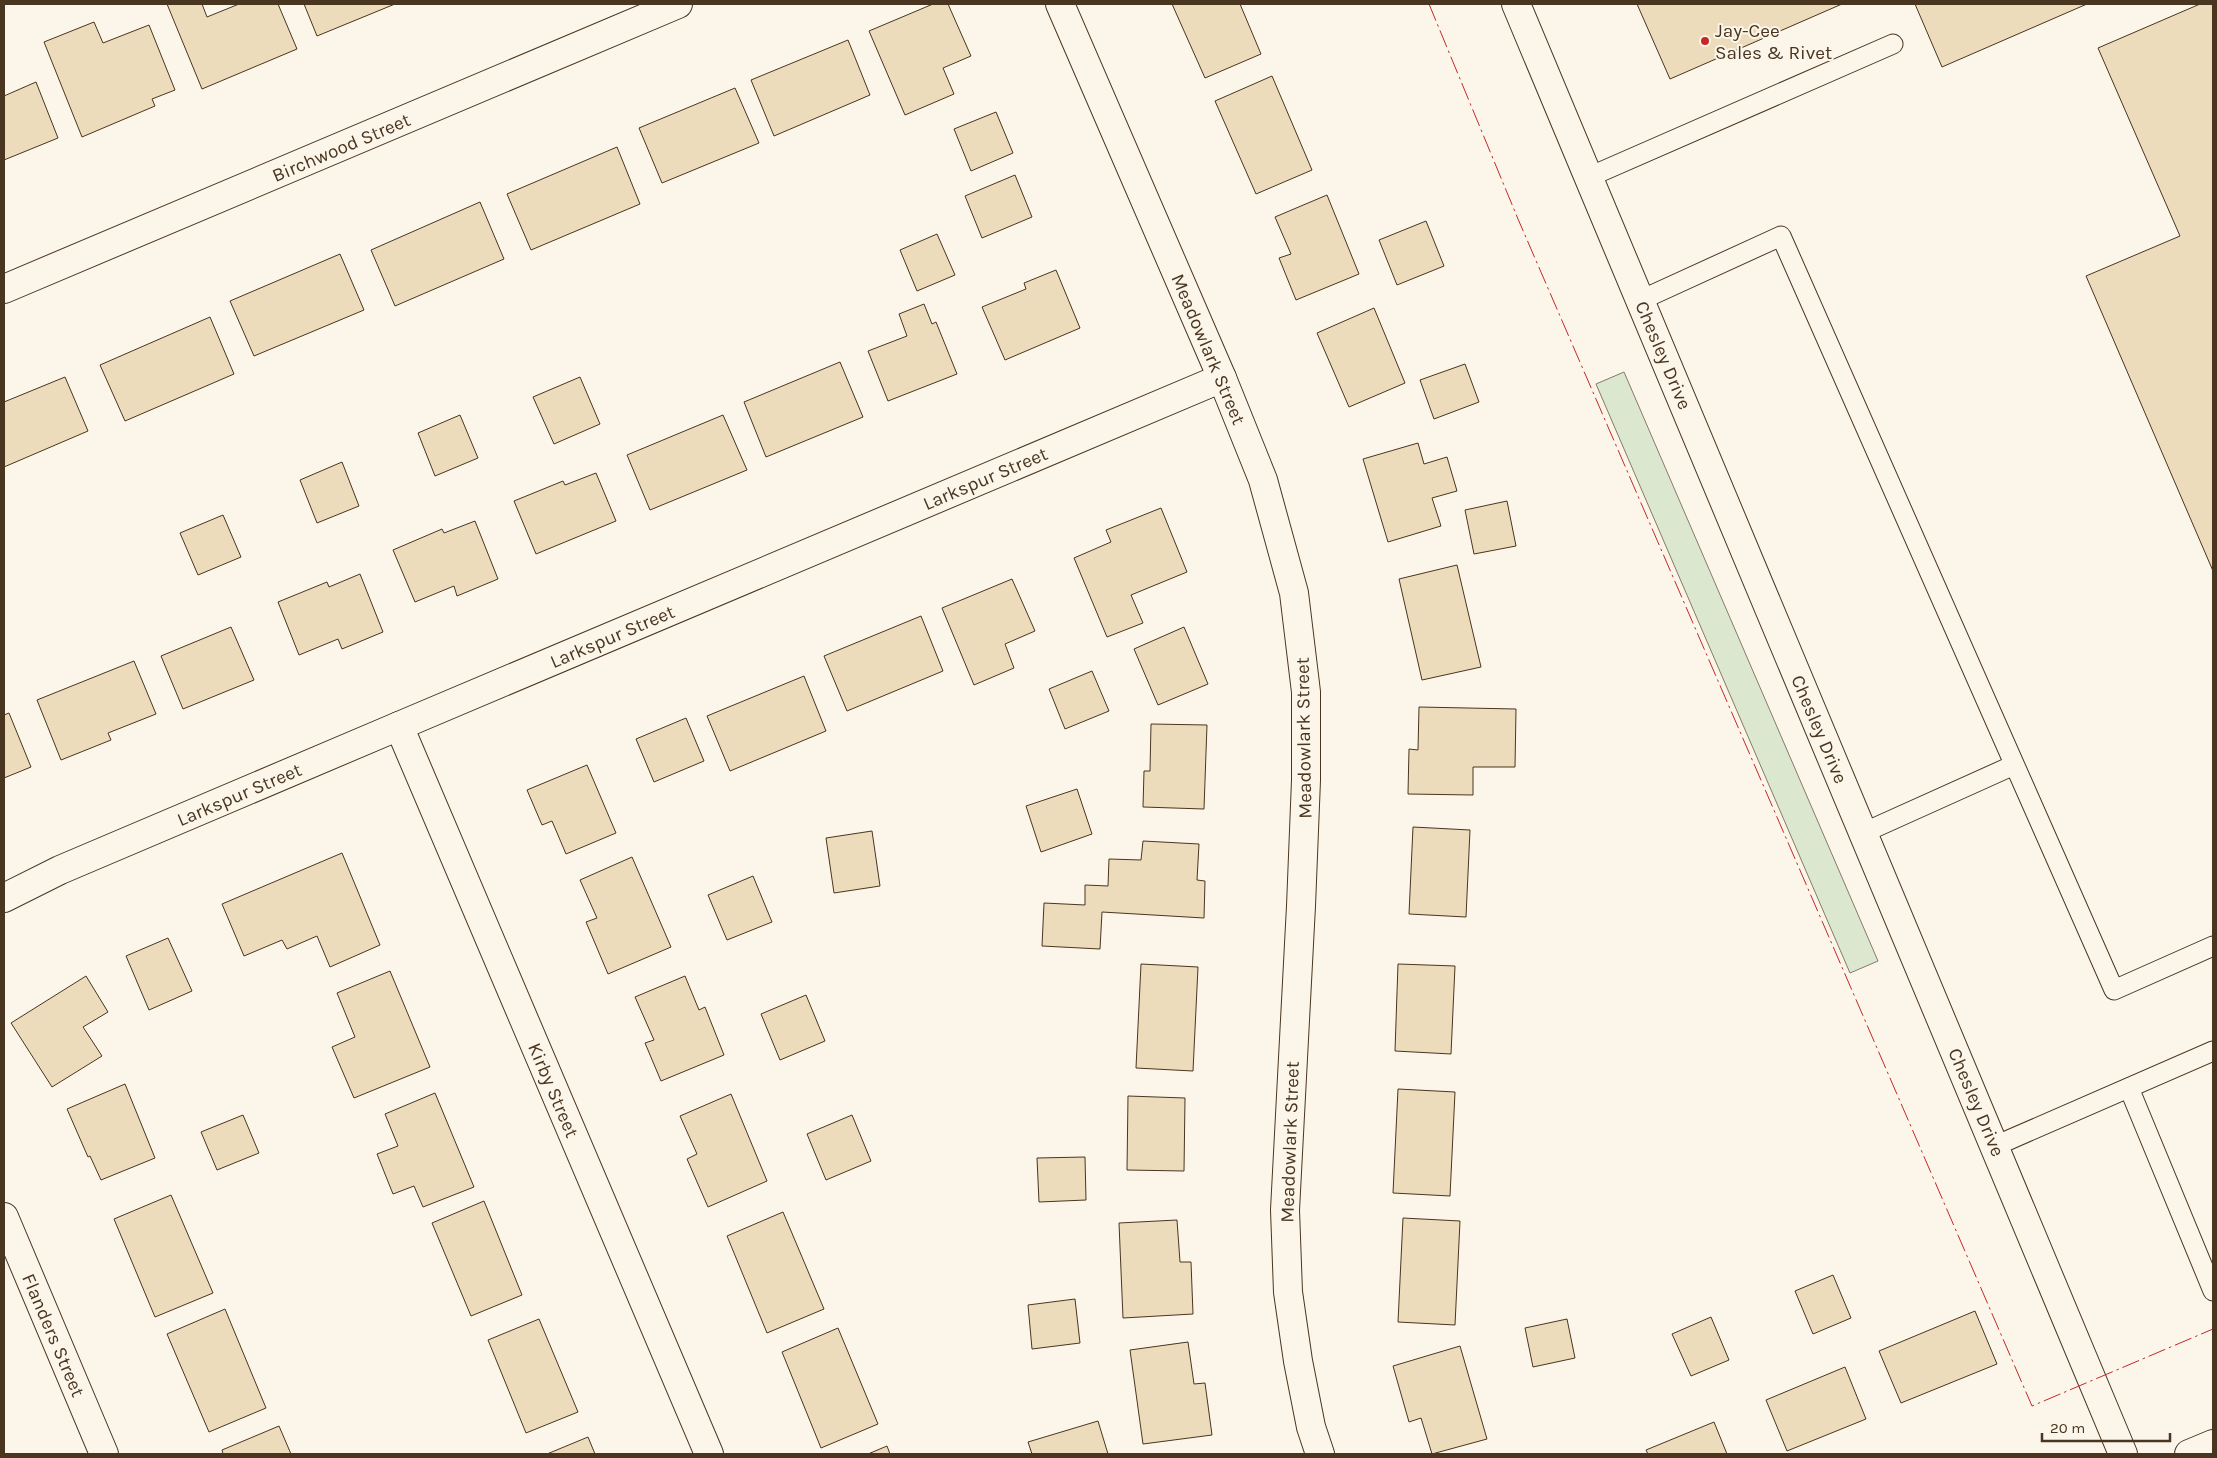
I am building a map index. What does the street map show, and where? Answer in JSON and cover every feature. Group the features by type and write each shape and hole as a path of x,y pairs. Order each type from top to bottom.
{"street":[{"name":"Birchwood Street","path":"4,290 678,4"},
{"name":"Meadowlark Street","path":"1060,4 1222,378 1263,480 1294,593 1306,692 1301,906 1285,1210 1288,1292 1298,1361 1311,1427 1320,1454"},
{"name":"Chesley Drive","path":"1516,4 2123,1454"},
{"name":"Larkspur Street","path":"4,898 60,870 1222,378"},
{"name":"Kirby Street","path":"399,726 709,1454"},
{"name":"Flanders Street","path":"4,1217 104,1454"},
{"path":"2189,1454 2213,1444"}],"lane":[{"path":"1589,177 1893,44"},
{"path":"1641,300 1781,236 2114,990 2213,946"},
{"path":"1863,833 2014,765"},
{"path":"1995,1146 2213,1051"},
{"path":"2129,1088 2213,1291"}],"green space":[{"path":"1624,372 1878,961 1850,973 1596,384"}],"building":[{"path":"167,4 202,4 207,17 239,4 278,4 297,49 202,89"},
{"path":"304,4 395,4 317,36"},
{"path":"933,4 948,4 971,56 943,68 954,94 905,115 869,31"},
{"path":"1172,4 1240,4 1261,54 1205,78"},
{"name":"Jay-Cee Sales & Rivet","path":"1637,4 1842,4 1670,79"},
{"path":"1915,4 2087,4 1942,67"},
{"path":"2200,4 2213,4 2213,571 2086,276 2180,236 2098,48"},
{"path":"94,22 103,43 149,25 175,90 152,99 155,106 82,137 44,42"},
{"path":"848,40 870,95 774,136 751,80"},
{"path":"1272,76 1312,170 1256,194 1215,101"},
{"path":"36,82 58,138 4,160 4,96"},
{"path":"735,88 759,143 662,183 639,128"},
{"path":"996,112 1013,153 971,171 954,129"},
{"path":"617,147 640,204 531,250 507,194"},
{"path":"1015,175 1032,217 982,238 965,196"},
{"path":"1327,195 1359,274 1296,300 1279,258 1291,254 1275,217"},
{"path":"480,202 504,259 395,306 371,250"},
{"path":"1426,221 1444,266 1397,285 1379,240"},
{"path":"937,234 955,275 917,291 900,250"},
{"path":"340,254 364,310 254,356 230,301"},
{"path":"1056,270 1080,328 1005,360 982,307 1026,289 1024,283"},
{"path":"924,304 932,324 936,322 957,374 888,401 868,351 907,336 899,314"},
{"path":"1374,308 1405,383 1349,407 1317,333"},
{"path":"210,317 234,374 125,421 100,365"},
{"path":"840,362 863,417 766,457 744,402"},
{"path":"1465,364 1479,402 1434,419 1420,380"},
{"path":"65,377 88,431 4,467 4,402"},
{"path":"580,377 600,424 554,444 533,397"},
{"path":"460,415 478,458 435,476 418,433"},
{"path":"723,415 747,470 650,510 627,455"},
{"path":"1418,443 1424,464 1447,457 1457,491 1432,498 1441,526 1388,542 1363,459"},
{"path":"342,462 359,506 317,523 300,480"},
{"path":"596,473 616,521 536,554 514,501 563,481 565,485"},
{"path":"1507,501 1516,546 1474,554 1465,510"},
{"path":"1161,508 1187,572 1131,595 1143,623 1107,637 1074,558 1111,542 1106,530"},
{"path":"223,515 241,557 198,575 180,533"},
{"path":"475,521 498,579 457,596 454,586 415,602 393,550 442,529 444,533"},
{"path":"1457,565 1481,667 1422,680 1399,579"},
{"path":"360,574 383,632 342,649 338,639 299,655 278,602 327,582 329,587"},
{"path":"1012,579 1035,631 1005,644 1014,668 974,685 942,608"},
{"path":"921,616 943,671 847,711 824,656"},
{"path":"231,627 254,680 183,709 161,656"},
{"path":"1184,627 1208,684 1158,705 1134,649"},
{"path":"134,661 156,714 108,733 111,740 61,760 37,700"},
{"path":"1092,671 1109,711 1065,729 1049,689"},
{"path":"804,676 826,731 730,771 707,716"},
{"path":"1419,707 1516,709 1515,767 1473,767 1473,795 1408,794 1409,749 1418,750"},
{"path":"9,713 31,767 4,778 4,715"},
{"path":"686,718 704,761 654,782 636,739"},
{"path":"1151,724 1207,725 1204,809 1143,807 1144,771 1150,771"},
{"path":"587,765 616,833 566,854 552,821 542,825 527,790"},
{"path":"1077,789 1092,834 1041,852 1026,806"},
{"path":"1413,827 1470,830 1466,917 1409,914"},
{"path":"872,831 880,886 834,893 826,838"},
{"path":"1143,841 1199,844 1197,880 1205,881 1204,918 1102,912 1100,949 1042,946 1044,903 1085,905 1085,885 1108,886 1109,859 1141,860"},
{"path":"342,853 380,945 330,967 317,936 287,949 282,940 244,956 222,904"},
{"path":"632,857 671,947 608,974 586,922 597,918 580,880"},
{"path":"753,876 772,922 727,940 708,895"},
{"path":"168,938 192,991 149,1010 126,956"},
{"path":"1141,964 1198,967 1193,1071 1136,1068"},
{"path":"1398,964 1455,966 1451,1054 1395,1051"},
{"path":"390,971 430,1067 354,1098 332,1047 355,1037 337,993"},
{"path":"86,976 108,1012 83,1027 102,1056 52,1087 11,1023"},
{"path":"685,976 699,1010 705,1007 724,1055 661,1081 645,1043 654,1040 635,997"},
{"path":"806,995 825,1041 780,1060 761,1014"},
{"path":"125,1084 155,1158 101,1180 90,1156 88,1157 67,1109"},
{"path":"1398,1089 1455,1092 1450,1196 1393,1193"},
{"path":"435,1093 474,1187 423,1207 414,1186 393,1194 377,1154 398,1146 385,1114"},
{"path":"731,1094 767,1181 708,1207 687,1159 697,1154 680,1116"},
{"path":"1128,1096 1185,1098 1184,1171 1127,1170"},
{"path":"243,1115 259,1153 217,1170 201,1132"},
{"path":"852,1115 871,1161 826,1180 807,1134"},
{"path":"1085,1157 1086,1200 1039,1202 1037,1158"},
{"path":"171,1195 213,1293 155,1317 114,1219"},
{"path":"484,1201 522,1295 471,1316 432,1223"},
{"path":"783,1212 824,1309 767,1333 727,1236"},
{"path":"1403,1218 1460,1221 1455,1325 1398,1322"},
{"path":"1177,1220 1180,1262 1191,1262 1193,1314 1123,1318 1119,1223"},
{"path":"1833,1275 1851,1318 1813,1334 1795,1291"},
{"path":"1075,1299 1080,1343 1032,1349 1028,1305"},
{"path":"225,1309 266,1408 209,1432 167,1334"},
{"path":"1975,1311 1997,1364 1901,1403 1879,1351"},
{"path":"1711,1317 1729,1360 1691,1376 1672,1334"},
{"path":"539,1319 578,1412 526,1433 488,1340"},
{"path":"1567,1319 1575,1358 1533,1367 1525,1328"},
{"path":"838,1328 878,1424 821,1448 782,1352"},
{"path":"1188,1342 1194,1384 1205,1383 1212,1435 1143,1444 1130,1350"},
{"path":"1460,1346 1487,1439 1432,1454 1421,1418 1409,1422 1393,1366"},
{"path":"1845,1367 1866,1419 1787,1451 1766,1400"},
{"path":"1098,1421 1108,1454 1032,1454 1028,1442"},
{"path":"1714,1422 1727,1454 1648,1454 1646,1450"},
{"path":"279,1426 291,1454 223,1454 222,1450"},
{"path":"588,1437 595,1454 547,1454"},
{"path":"887,1446 890,1454 868,1454"}],"power":[{"path":"1429,4 1518,219 2032,1406 2213,1329"}],"place":[{"name":"Jay-Cee Sales & Rivet","path":"1705,41"}]}
